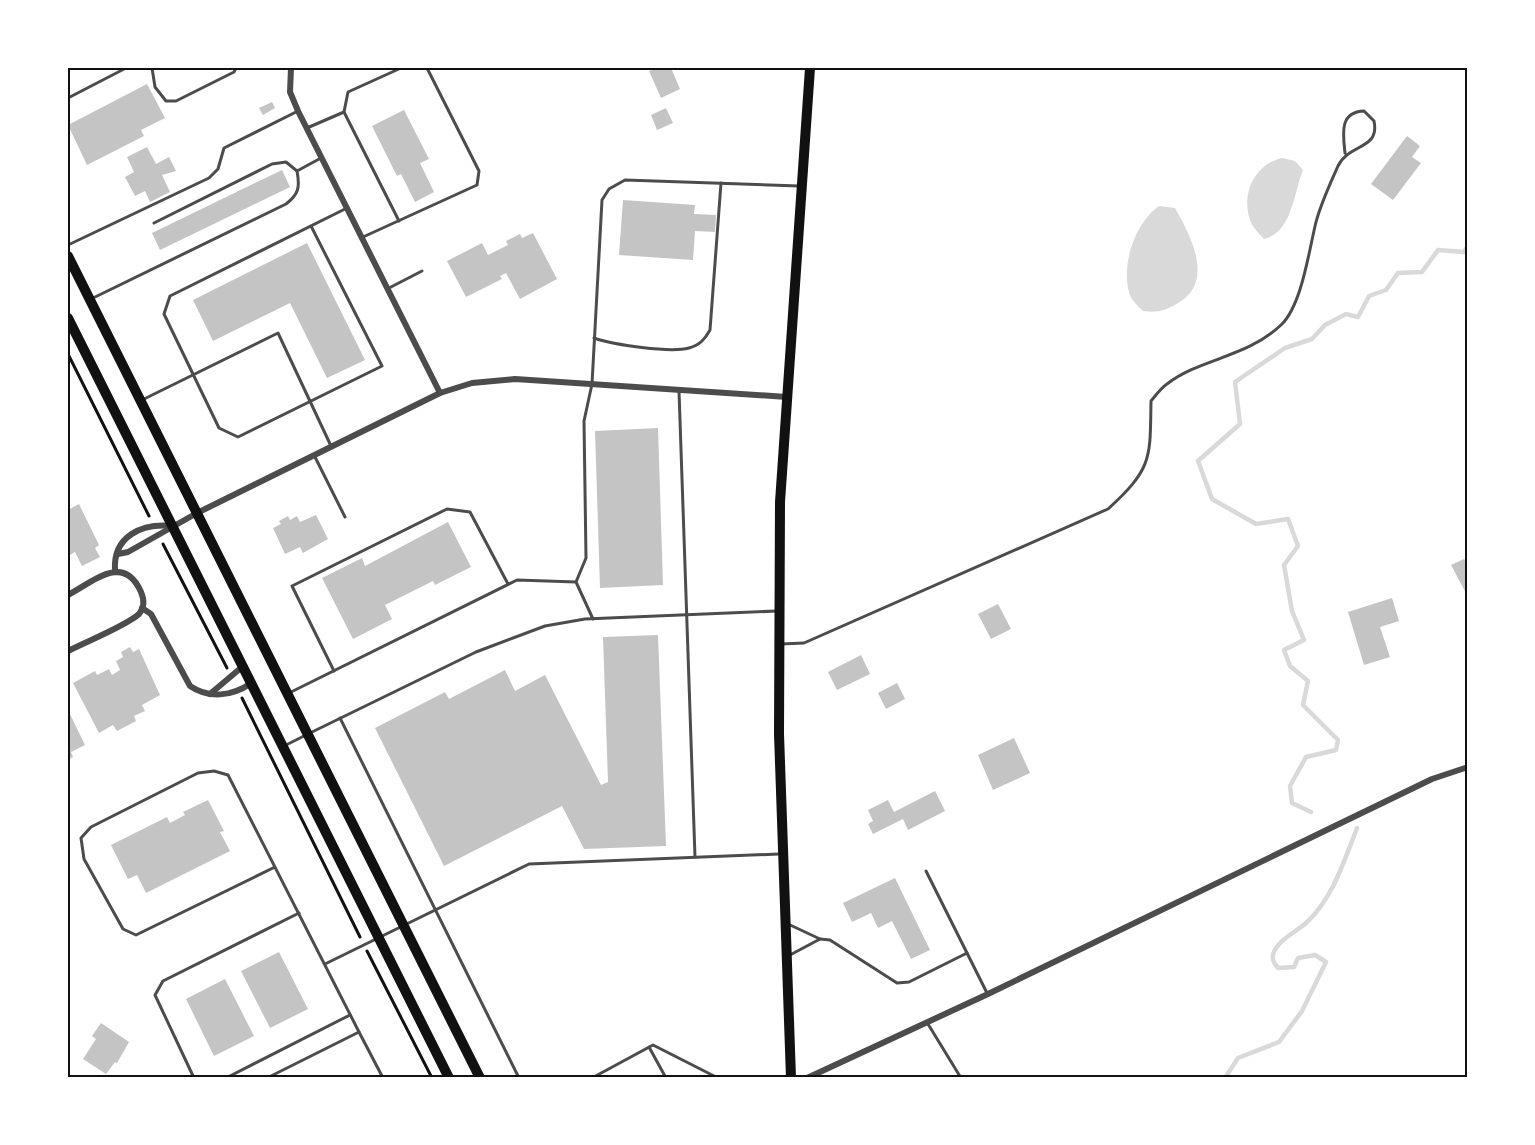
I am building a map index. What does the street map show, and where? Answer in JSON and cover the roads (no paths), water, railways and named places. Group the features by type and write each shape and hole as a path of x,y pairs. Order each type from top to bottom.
{"main road":[{"path":"791,1077 778,734 780,502 810,68"},
{"path":"68,256 480,1077"},
{"path":"68,318 449,1077"}],"street":[{"path":"291,68 290,92 298,111 440,393"},
{"path":"118,554 128,552 197,513 440,393 472,383 515,379 788,397"},
{"path":"115,570 118,554 126,537 152,524 172,526"},
{"path":"68,595 115,570 125,571 135,580 142,594 142,608 139,614 68,651"},
{"path":"142,608 151,614 190,686 198,692 210,694 239,692 250,684"},
{"path":"210,694 242,667"},
{"path":"807,1077 988,994 1432,779 1467,767"}],"lane":[{"path":"68,98 126,68"},
{"path":"152,68 159,95 166,101 176,101 234,72 236,68"},
{"path":"399,221 344,112 348,92 401,68"},
{"path":"362,238 477,184 479,171 428,68"},
{"path":"68,245 209,178 218,169 224,148 298,111"},
{"path":"779,644 804,643 1108,509 1126,493 1146,464 1150,454 1151,401 1167,384 1197,368 1247,350 1282,324 1295,300 1317,220 1345,153 1342,131 1345,120 1354,113 1364,111 1374,121 1374,136 1367,143 1345,153"},
{"path":"307,129 344,112"},
{"path":"297,171 321,158"},
{"path":"89,299 286,204 296,196 299,186 297,171 286,162 272,164 154,223"},
{"path":"593,619 576,582 586,558 584,421 592,384 602,200 609,189 625,180 802,186"},
{"path":"594,338 614,345 687,349 705,339 710,330 721,183"},
{"path":"311,226 382,366 238,437 219,428 164,314 170,296 347,208"},
{"path":"387,288 422,271"},
{"path":"140,400 278,333 332,447"},
{"path":"678,390 688,615 695,857"},
{"path":"314,455 345,517"},
{"path":"334,671 292,586 447,509 470,512 508,584"},
{"path":"288,694 517,580 576,582"},
{"path":"282,747 476,652 544,626 593,619 779,611"},
{"path":"340,718 519,1077"},
{"path":"275,867 136,935 123,929 84,859 81,838 91,826 198,772 214,771 228,775 383,1077"},
{"path":"325,964 378,936 529,864 783,854"},
{"path":"926,871 988,994"},
{"path":"194,1077 155,995 163,981 299,913"},
{"path":"785,923 820,939 830,940 897,983 909,982 967,953"},
{"path":"786,957 820,939"},
{"path":"226,1077 350,1015"},
{"path":"927,1022 961,1077"},
{"path":"267,1077 359,1032"},
{"path":"592,1077 653,1045 718,1077"},
{"path":"649,1047 666,1077"}],"waterway":[{"path":"1311,812 1292,803 1290,786 1306,757 1336,750 1338,740 1303,705 1308,681 1290,666 1284,650 1304,640 1292,611 1284,565 1298,546 1288,519 1256,524 1212,499 1198,461 1240,424 1235,382 1285,348 1312,339 1325,325 1346,314 1358,317 1369,296 1386,290 1398,273 1422,272 1438,250 1464,252 1468,246"},
{"path":"1225,1078 1238,1058 1279,1042 1302,1011 1326,962 1315,955 1298,958 1294,967 1278,968 1273,961 1273,955 1278,945 1306,923 1324,902 1337,879 1357,828"}]}
